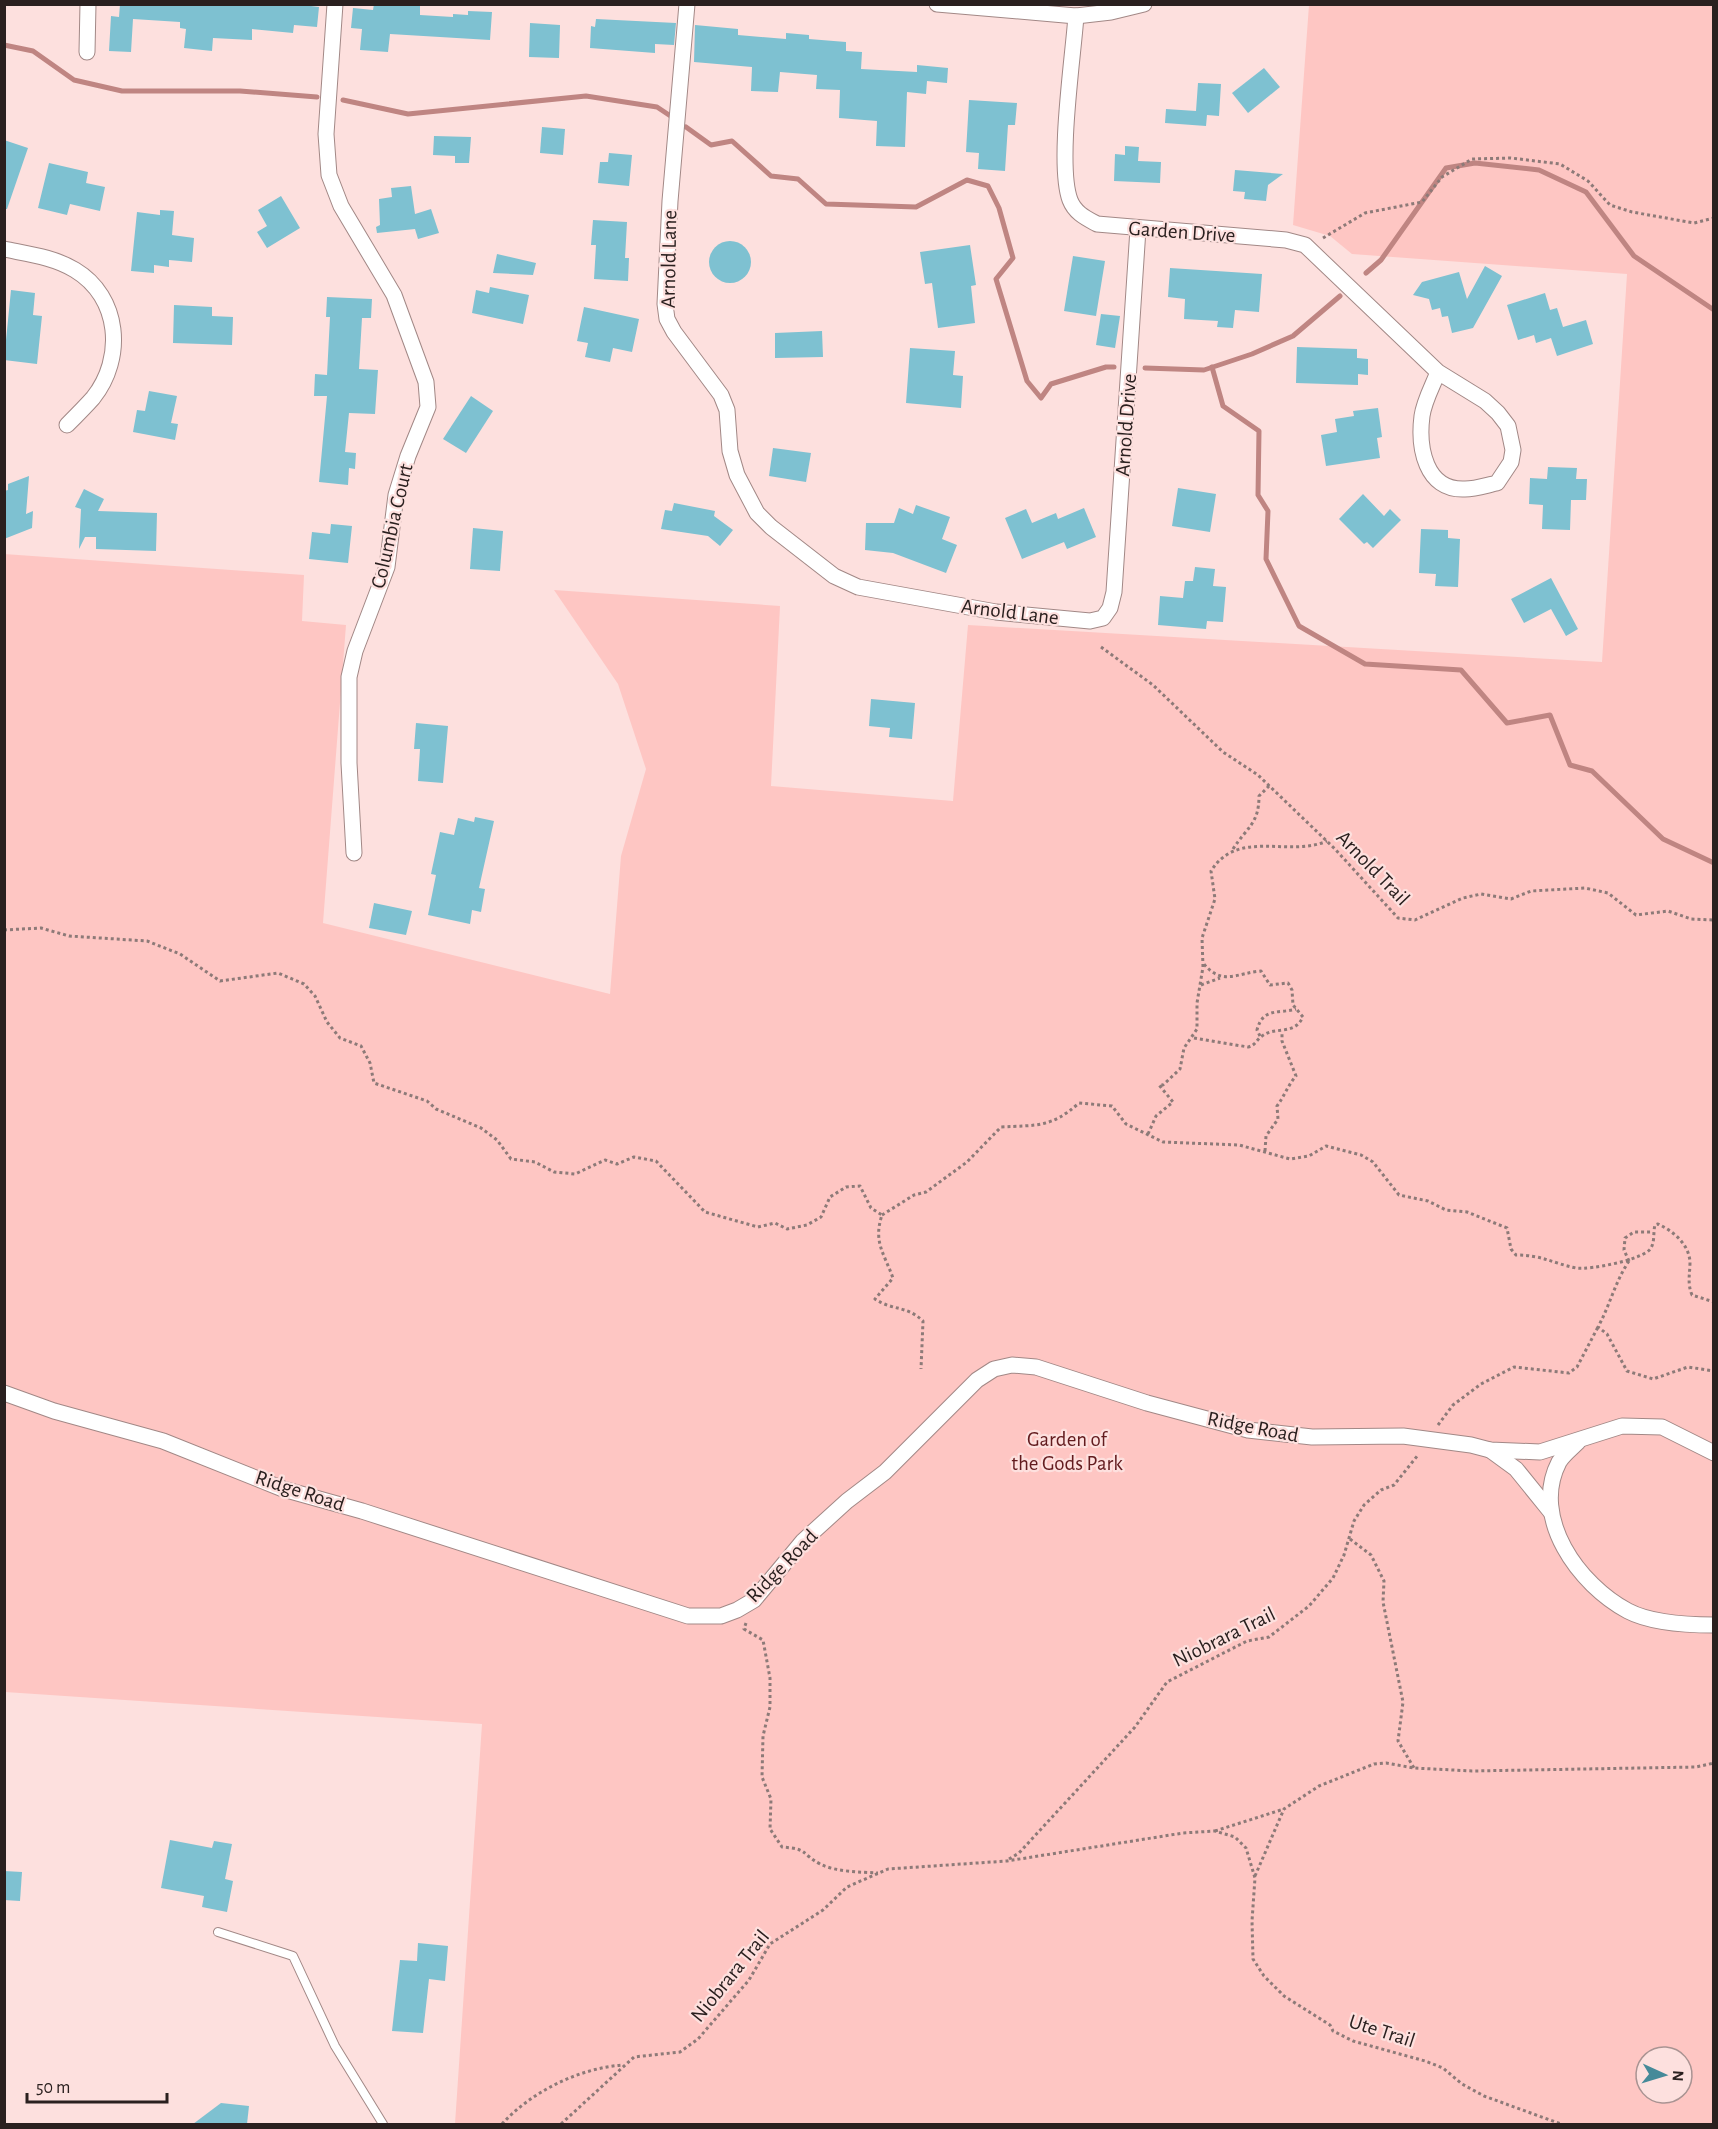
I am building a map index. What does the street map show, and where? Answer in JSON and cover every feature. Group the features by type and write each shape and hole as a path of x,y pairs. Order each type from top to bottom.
{"street":[{"path":"87,52 88,4"},
{"name":"Columbia Court","path":"334,4 326,134 329,176 342,206 394,295 426,382 428,406 408,456 396,495 387,567 355,651 349,677 349,763 354,853"},
{"name":"Arnold Lane","path":"687,4 670,201 665,304 667,319 674,332 721,395 727,410 730,450 737,475 757,513 771,527 834,576 858,587 996,612 1090,621 1103,618"},
{"path":"937,4 1076,16 1111,12 1144,4"},
{"name":"Garden Drive","path":"1076,16 1065,163 1071,202 1082,216 1097,224 1286,240 1305,245"},
{"name":"Arnold Drive","path":"1103,618 1110,608 1114,592 1138,229"},
{"path":"1305,245 1438,372 1485,401 1508,426 1513,450 1511,462 1497,483 1464,489 1448,487 1432,478 1424,458 1422,414 1438,372"},
{"path":"4,249 57,261 75,270 90,281 109,310 115,346 112,363 94,397 67,424"},
{"name":"Ridge Road","path":"4,1393 54,1411 163,1441 283,1489 362,1511 688,1616 712,1618 737,1610 754,1600 803,1541 885,1472 977,1380 994,1369 1012,1365 1036,1367 1147,1402 1248,1430 1312,1437 1426,1438 1490,1450 1540,1452 1578,1442 1622,1426 1662,1427 1713,1453"},
{"path":"1578,1442 1560,1461 1552,1486 1550,1511 1564,1551 1593,1584 1628,1611 1681,1625 1713,1625"},
{"name":"Ridge Road","path":"1490,1450 1516,1469 1550,1511"}],"lane":[{"path":"218,1932 293,1956 335,2046 382,2124"}],"path":[{"path":"1305,245 1330,236 1365,213 1422,202 1442,177 1472,159 1511,158 1560,164 1588,181 1610,205 1632,212 1695,223 1713,218"},
{"name":"Arnold Trail","path":"1101,647 1153,685 1223,752 1269,786 1371,886 1393,915 1405,920 1415,920 1463,898 1481,894 1510,899 1531,891 1585,888 1608,893 1636,915 1668,911 1691,919 1713,920"},
{"path":"1148,1134 1156,1116 1173,1102 1159,1085 1180,1069 1184,1048 1192,1038 1198,1023 1203,930 1215,899 1211,871 1232,851 1255,823 1260,810 1259,796 1269,786"},
{"path":"1232,851 1239,848 1279,845 1314,846 1327,841"},
{"path":"4,930 41,928 69,936 147,941 180,954 220,981 278,973 304,984 315,996 327,1022 340,1038 361,1046 370,1063 374,1083 427,1101 436,1109 481,1128 497,1140 511,1159 535,1162 554,1172 576,1174 605,1160 617,1164 633,1157 656,1161 705,1212 758,1227 775,1223 787,1229 807,1225 821,1216 830,1197 846,1187 860,1186 871,1208 882,1215"},
{"path":"1203,963 1212,973 1222,978"},
{"path":"1192,1038 1244,1047 1254,1045 1260,1036 1282,1032 1301,1021 1302,1014 1293,1005 1290,985 1284,982 1270,985 1261,971 1238,977 1222,978 1201,985"},
{"path":"1260,1036 1257,1030 1259,1023 1269,1012 1297,1008"},
{"path":"1265,1151 1266,1136 1278,1119 1277,1106 1284,1097 1288,1084 1296,1076 1282,1041 1282,1032"},
{"path":"921,1368 923,1321 904,1308 890,1309 875,1299 893,1278 878,1244 877,1229 882,1215 914,1195 926,1192 968,1162 1001,1127 1052,1123 1064,1117 1079,1103 1112,1106 1126,1124 1163,1142 1239,1145 1290,1160 1309,1156 1326,1146 1361,1155 1382,1170 1388,1183 1399,1195 1428,1202 1446,1210 1467,1212 1506,1228 1511,1249 1516,1256 1538,1255 1578,1268 1629,1261 1646,1254 1651,1248 1655,1225 1658,1224 1676,1233 1690,1259 1688,1279 1692,1295 1713,1302"},
{"path":"1629,1261 1624,1250 1625,1238 1634,1232 1654,1232"},
{"path":"1629,1261 1616,1281 1613,1298 1598,1327 1607,1334 1627,1371 1653,1379 1688,1367 1713,1371"},
{"name":"Niobrara Trail","path":"1007,1860 1019,1853 1136,1727 1167,1682 1238,1645 1269,1637 1309,1606 1333,1578 1350,1539 1354,1521 1364,1505 1381,1490 1394,1485 1415,1462 1426,1438 1453,1404 1481,1384 1514,1367 1569,1374 1578,1367 1598,1327"},
{"path":"1350,1539 1371,1555 1384,1581 1383,1602 1403,1702 1398,1741 1414,1768"},
{"path":"748,1618 744,1629 763,1640 770,1678 770,1707 763,1736 762,1777 771,1799 770,1829 782,1847 802,1849 820,1864 839,1869 880,1873"},
{"path":"1215,1831 1284,1809 1319,1786 1374,1764 1386,1763 1414,1768 1472,1771 1696,1767 1713,1763"},
{"path":"1255,1878 1284,1809"},
{"name":"Niobrara Trail","path":"561,2124 634,2057 680,2052 698,2040 749,1980 770,1944 823,1910 847,1887 888,1869 1007,1860 1183,1833 1215,1831 1235,1837 1246,1848 1255,1878"},
{"name":"Ute Trail","path":"1255,1878 1252,1921 1253,1959 1264,1976 1284,1996 1330,2025 1333,2031 1353,2041 1443,2068 1462,2084 1484,2096 1561,2124"},
{"path":"502,2124 524,2102 554,2085 609,2066 623,2065"}],"green space":[{"name":"Garden of the Gods Park","path":"1309,5 1713,5 1713,2124 455,2124 482,1724 5,1692 4,554 304,575 302,621 346,625 323,923 610,994 621,856 646,769 618,684 554,590 780,606 771,786 953,801 968,625 1602,662 1627,274 1352,254 1330,236 1293,225"}],"building":[{"path":"120,4 295,4 319,7 317,27 294,25 293,33 252,29 252,40 213,38 212,51 184,48 186,29 180,28 180,22 133,19 131,52 109,51 111,16 119,17"},
{"path":"374,4 420,6 420,15 453,17 453,14 468,15 468,11 492,12 490,40 390,34 388,52 360,50 362,29 351,28 353,8 373,10"},
{"path":"596,19 676,23 674,45 655,44 655,53 590,48 591,26 595,27"},
{"path":"530,23 560,25 559,58 529,57"},
{"path":"695,25 738,29 738,35 786,39 786,33 809,35 809,39 846,42 846,51 862,52 861,69 917,72 917,65 948,68 947,83 927,81 926,94 907,92 905,147 876,146 877,121 839,118 840,90 816,89 817,75 780,72 778,92 751,91 752,67 694,62"},
{"path":"1264,68 1280,87 1248,113 1232,93"},
{"path":"1198,83 1221,84 1219,116 1207,115 1206,126 1165,123 1166,109 1196,111"},
{"path":"969,100 1017,103 1015,125 1008,125 1005,171 978,169 979,153 966,152"},
{"path":"542,127 565,129 563,155 540,153"},
{"path":"434,136 471,137 469,163 455,163 455,156 433,155"},
{"path":"4,140 28,148 7,209 4,209"},
{"path":"1125,146 1139,147 1138,161 1161,162 1160,183 1114,181 1115,154 1125,155"},
{"path":"609,153 632,155 629,186 598,183 600,162 608,162"},
{"path":"49,163 88,172 86,183 105,187 100,211 70,204 67,215 38,208"},
{"path":"1235,170 1283,174 1268,185 1266,201 1244,199 1245,192 1233,191"},
{"path":"411,186 415,214 431,209 439,233 418,239 415,229 377,233 376,227 380,225 379,199 392,197 391,188"},
{"path":"281,196 300,228 267,248 257,232 267,226 258,210"},
{"path":"160,210 174,211 172,235 194,238 192,262 169,260 169,267 154,265 154,273 131,271 137,212 160,215"},
{"path":"593,220 627,222 625,258 629,258 628,281 594,279 596,245 591,245"},
{"path":"730,241 738,242 745,247 750,254 750,270 745,277 738,282 730,283 722,282 715,277 710,270 709,262 710,254 715,247 722,242"},
{"path":"970,245 976,285 971,286 975,323 938,328 932,283 925,284 920,252"},
{"path":"497,254 536,263 533,275 493,273"},
{"path":"1073,256 1105,261 1096,316 1064,311"},
{"path":"1485,266 1502,276 1473,328 1452,333 1448,316 1442,317 1440,308 1432,310 1429,299 1413,295 1422,282 1459,272 1467,299"},
{"path":"1170,268 1262,274 1259,312 1235,310 1233,328 1217,327 1218,321 1184,319 1185,299 1168,297"},
{"path":"490,287 529,295 523,324 472,313 476,290 489,293"},
{"path":"11,290 35,293 33,315 42,316 37,364 4,360"},
{"path":"1545,293 1550,310 1557,308 1563,327 1586,320 1593,344 1557,356 1551,338 1536,343 1534,335 1518,340 1507,305"},
{"path":"327,297 372,299 371,318 362,318 359,369 378,370 375,414 349,413 345,452 356,453 355,469 349,468 348,485 319,482 327,396 314,396 315,374 327,375 330,317 326,317"},
{"path":"174,305 212,307 212,316 233,317 232,345 173,343"},
{"path":"584,307 639,319 632,352 613,348 610,362 585,357 588,343 577,341"},
{"path":"1101,314 1120,316 1115,348 1096,345"},
{"path":"822,331 823,357 775,358 775,333"},
{"path":"1297,347 1357,349 1357,358 1368,359 1368,375 1358,374 1358,385 1296,383"},
{"path":"910,348 955,351 953,375 963,376 961,408 906,403"},
{"path":"149,391 177,396 171,423 178,424 175,440 133,432 137,410 145,411"},
{"path":"471,396 493,411 466,453 443,439"},
{"path":"1378,408 1382,437 1377,438 1380,458 1326,466 1321,435 1337,432 1335,419 1354,416 1353,411"},
{"path":"773,448 811,453 806,482 769,476"},
{"path":"1548,467 1577,468 1576,479 1587,479 1586,500 1571,500 1570,530 1542,529 1543,505 1529,504 1530,478 1547,479"},
{"path":"29,476 26,514 33,511 32,528 4,539 4,491 8,490 8,484"},
{"path":"1178,488 1216,494 1210,532 1172,526"},
{"path":"84,489 104,499 98,511 157,513 156,551 96,549 96,537 85,537 79,549 81,509 75,507"},
{"path":"1363,494 1384,516 1390,509 1401,520 1373,548 1367,542 1364,544 1339,519"},
{"path":"674,503 715,511 714,516 733,530 720,546 708,536 661,529 665,510 672,511"},
{"path":"916,505 950,517 942,539 957,545 946,573 893,553 865,550 866,523 894,523 899,508 913,514"},
{"path":"1084,508 1096,537 1067,549 1064,542 1022,559 1005,518 1026,509 1032,523 1056,513 1058,519"},
{"path":"331,524 352,526 348,563 309,559 312,532 330,534"},
{"path":"473,528 503,531 500,571 470,569"},
{"path":"1421,529 1448,530 1448,538 1460,539 1458,587 1435,586 1436,574 1419,573"},
{"path":"1195,567 1215,569 1213,586 1226,587 1223,622 1207,621 1206,629 1158,625 1160,596 1183,598 1185,581 1193,581"},
{"path":"1551,578 1578,629 1566,636 1551,609 1524,623 1511,599"},
{"path":"871,699 915,703 912,739 889,737 890,728 869,726"},
{"path":"416,723 448,726 443,783 418,781 420,749 414,749"},
{"path":"475,817 494,821 479,888 485,889 481,912 472,910 470,924 428,915 436,875 431,874 440,832 454,835 458,818 474,822"},
{"path":"374,903 412,911 406,935 369,928"},
{"path":"170,1840 212,1848 214,1841 232,1844 225,1879 233,1881 227,1912 202,1907 204,1896 161,1888"},
{"path":"4,1871 22,1872 20,1901 4,1900"},
{"path":"418,1943 448,1946 445,1981 429,1979 423,2033 392,2031 400,1960 417,1961"},
{"path":"221,2103 249,2106 247,2124 193,2124"}],"waterway":[{"path":"4,45 33,51 74,80 122,91 240,91 317,97"},
{"path":"343,100 408,114 586,96 657,107 672,117"},
{"path":"686,127 711,145 732,141 771,176 798,179 826,204 916,207 967,180 988,186 999,208 1013,258 996,279 1027,381 1041,398 1051,384 1106,367 1114,367"},
{"path":"1366,273 1381,260 1446,168 1475,163 1539,170 1586,192 1634,256 1714,310"},
{"path":"1145,368 1204,370 1252,354 1293,336 1340,296"},
{"path":"1212,367 1223,406 1259,431 1258,495 1268,511 1266,559 1299,626 1365,664 1461,670 1507,723 1550,715 1570,765 1592,771 1663,839 1714,863"}]}
